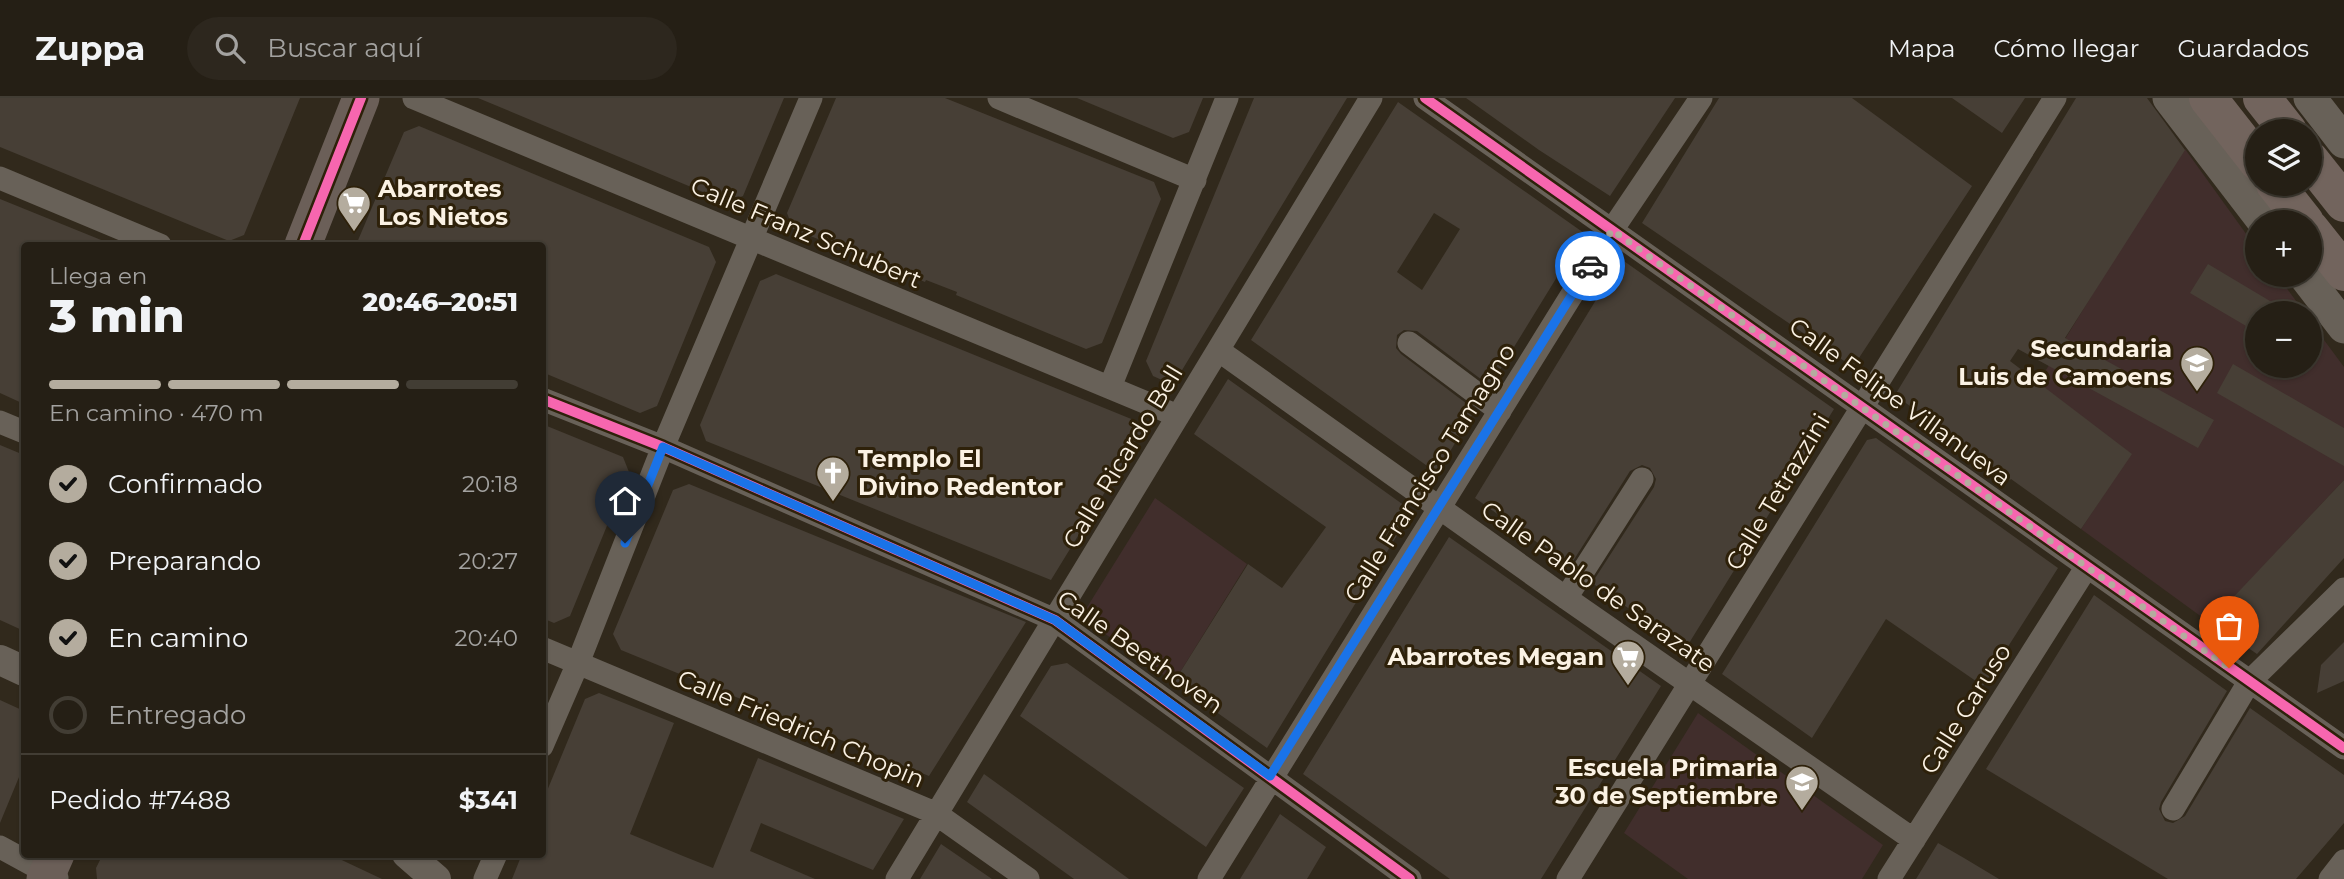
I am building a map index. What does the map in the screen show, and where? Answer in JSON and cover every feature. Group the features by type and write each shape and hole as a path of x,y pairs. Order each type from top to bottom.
{"highway":[{"path":"2208,98 2245,145"},
{"path":"2262,98 2279,119"},
{"path":"2322,175 2344,203"},
{"path":"2284,196 2296,210"},
{"path":"2322,244 2344,272"}],"main road":[{"path":"304,242 361,98"},
{"path":"2169,98 2255,210"},
{"path":"2310,98 2344,142"},
{"path":"2313,287 2344,327"}],"street":[{"name":"Calle Franz Schubert","path":"414,98 1178,416"},
{"path":"546,737 663,447 811,98"},
{"path":"999,98 1195,180"},
{"path":"1110,387 1227,98"},
{"name":"Calle Ricardo Bell","path":"897,879 1371,98"},
{"name":"Calle Felipe Villanueva","path":"1425,98 2344,748"},
{"name":"Calle Francisco Tamagno","path":"1209,879 1270,776 1612,230 1701,98"},
{"name":"Calle Tetrazzini","path":"1568,879 2055,98"},
{"path":"0,178 153,242"},
{"path":"1409,343 1500,411"},
{"name":"Calle Pablo de Sarazate","path":"1218,350 1438,508 1914,841"},
{"name":"Calle Beethoven","path":"546,401 663,447 1055,620 1410,879"},
{"path":"0,422 21,431"},
{"path":"1566,598 1642,479"},
{"name":"Calle Caruso","path":"1889,879 2086,568"},
{"path":"2173,809 2249,682 2344,589"},
{"name":"Calle Friedrich Chopin","path":"546,650 935,813 1028,879"},
{"path":"0,660 21,670"},
{"path":"0,847 21,857"},
{"path":"24,858 52,871"},
{"path":"412,858 436,879"},
{"path":"485,879 494,858"},
{"path":"2330,879 2344,861"}],"shaded area":[{"name":"Secundaria Luis de Camoens","path":"2185,149 2245,232 2245,287 2286,287 2296,301 2245,301 2245,378 2322,378 2322,337 2344,367 2344,480 2210,623 2081,529 2131,454 2038,383"},
{"path":"1155,498 1247,564 1174,682 1081,617"},
{"path":"1698,713 1883,845 1862,879 1688,879 1624,833"}],"building":[{"path":"0,98 300,98 244,235 229,241 0,147"},
{"path":"478,98 784,98 743,196 727,202"},
{"path":"836,98 945,98 1154,182 1161,199 1102,343 1086,349 956,295 957,292 926,280 925,282 793,229 787,213"},
{"path":"1077,98 1203,98 1189,132 1173,138"},
{"path":"1254,98 1347,98 1173,385 1153,376 1146,361"},
{"path":"1466,98 1675,98 1610,196"},
{"path":"1719,98 1852,98 1972,186 1853,367 1642,223"},
{"path":"1952,98 2025,98 2002,133"},
{"path":"2076,98 2147,98 2185,150 2065,338 2214,420 2198,448 2018,349 2010,361 2132,454 2081,529 1895,395"},
{"path":"1398,102 1584,233 1490,386 1417,331 1404,330 1397,335 1396,348 1401,354 1475,410 1437,473 1251,340","holes":["1434,213 1460,229 1422,290 1397,272"]},
{"path":"419,126 709,247 716,262 657,406 640,413 546,374 546,242 357,242 404,132"},
{"path":"0,199 106,242 21,242 21,403 0,393"},
{"path":"1621,259 1834,409 1686,648 1592,583 1654,487 1656,479 1650,468 1642,465 1630,471 1570,566 1475,498"},
{"path":"2208,264 2270,301 2245,301 2245,325 2190,293"},
{"path":"776,274 1146,425 1051,580 706,441 700,425 760,281"},
{"path":"2233,364 2245,371 2245,378 2257,378 2344,428 2344,466 2217,393"},
{"path":"1228,379 1412,511 1267,748 1174,682 1248,564 1282,588 1326,527 1194,434"},
{"path":"546,426 623,457 629,472 570,616 554,623 546,620"},
{"path":"1876,438 2058,568 1983,686 1886,619 1812,738 1722,674 1867,440"},
{"path":"0,445 21,454 21,630 0,620"},
{"path":"2344,480 2344,558 2257,654 2210,622"},
{"path":"689,484 1026,622 929,776 621,650 613,634 673,490"},
{"path":"1449,537 1661,686 1541,879 1450,879 1303,774"},
{"path":"2094,595 2227,691 2161,802 2159,809 2165,821 2173,823 2185,816 2250,708 2344,775 2344,823 2296,879 2168,879 1986,769"},
{"path":"2344,642 2344,681 2317,693 2321,665"},
{"path":"1067,663 1244,788 1206,847 1020,716 1051,666"},
{"path":"599,693 674,723 630,834 713,868 758,758 904,819 873,870 761,823 750,851 815,879 512,879 520,858 546,858 546,793 585,699"},
{"path":"0,700 21,710 21,772 0,823"},
{"path":"984,774 1129,879 1074,879 967,802"},
{"path":"1280,814 1326,847 1307,879 1240,879"},
{"path":"1938,843 1964,858 1999,879 1916,879"},
{"path":"941,844 992,879 920,879"},
{"path":"101,858 337,858 382,879 97,879 96,868"}],"cycle path":[{"path":"304,242 361,98"},
{"path":"1425,98 2344,748"},
{"path":"546,401 663,447 1055,620 1410,879"}],"way so far":[{"path":"1590,266 1612,230 2229,668"}],"place":[{"name":"Abarrotes Los Nietos","path":"354,233"},
{"name":"Secundaria Luis de Camoens","path":"2197,393"},
{"name":"Templo El Divino Redentor","path":"833,503"},
{"name":"Abarrotes Megan","path":"1628,687"},
{"name":"Escuela Primaria 30 de Septiembre","path":"1802,812"}],"route":[{"path":"625,543 663,447 1055,620 1270,776 1590,266"}]}
